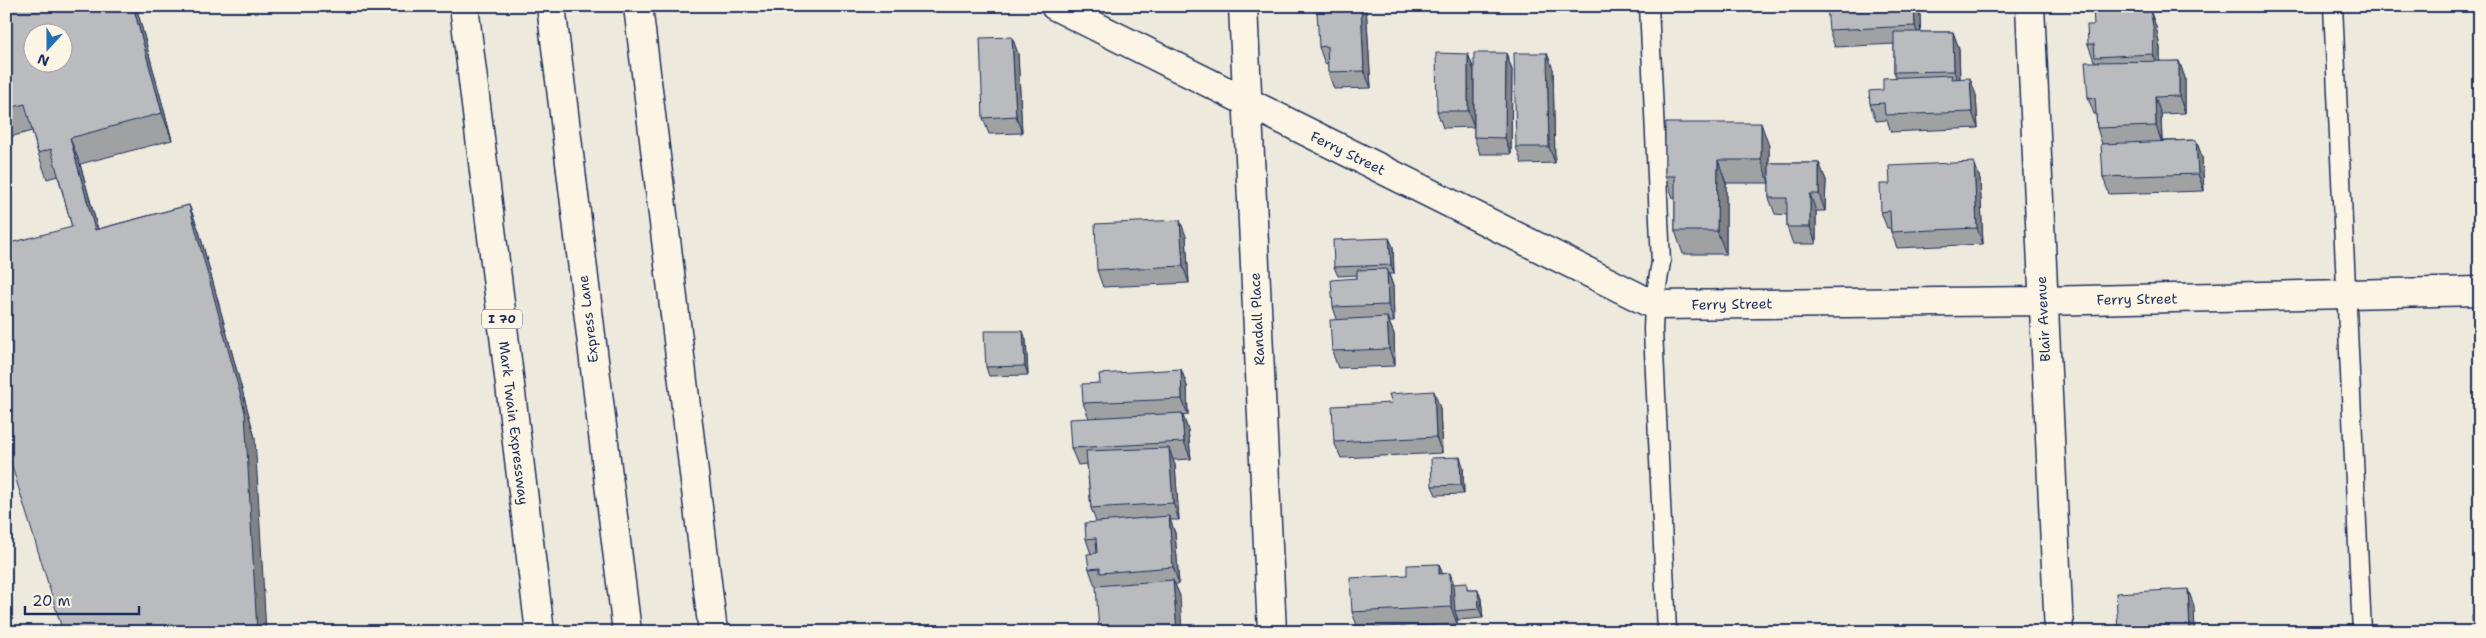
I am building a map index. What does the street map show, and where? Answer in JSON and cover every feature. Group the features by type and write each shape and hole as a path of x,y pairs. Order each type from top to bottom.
{"main road":[{"name":"Mark Twain Expressway","path":"464,6 540,632"},
{"name":"Express Lane","path":"551,6 627,632"},
{"path":"638,6 713,632"},
{"name":"Ferry Street","path":"1055,6 1654,305 2042,301 2480,291"},
{"name":"Randall Place","path":"1243,6 1272,632"},
{"name":"Blair Avenue","path":"2030,6 2042,301 2059,632"}],"lane":[{"path":"1649,6 1661,262 1654,305 1653,330 1667,632"},
{"path":"2333,6 2348,294 2362,632"}],"building":[{"path":"6,6 133,6 162,113 70,138 95,230 189,205 245,412 257,632 63,632 6,443 6,244 72,227 51,149 38,153 25,104 6,109"},
{"path":"1327,6 1361,6 1364,71 1328,72 1327,46 1319,47 1317,11 1327,10"},
{"path":"1827,6 1844,6 1844,8 1914,6 1915,26 1829,30"},
{"path":"2093,8 2150,10 2154,32 2153,54 2095,57 2094,44 2088,44 2087,25 2094,25"},
{"path":"1894,32 1953,32 1954,71 1894,72"},
{"path":"1012,37 1016,116 983,118 980,38"},
{"path":"1436,53 1468,54 1468,111 1437,111"},
{"path":"1474,53 1506,53 1505,138 1474,137"},
{"path":"1514,53 1547,53 1549,147 1516,147"},
{"path":"2179,61 2179,96 2155,97 2156,126 2097,128 2095,98 2088,97 2085,62"},
{"path":"1952,75 1951,79 1970,78 1972,112 1885,115 1884,103 1870,104 1869,91 1883,90 1883,78"},
{"path":"1665,123 1761,123 1761,160 1718,160 1717,231 1675,231 1675,176 1665,176"},
{"path":"2196,140 2198,174 2103,177 2101,144"},
{"path":"1974,162 1977,228 1891,232 1890,211 1881,212 1880,184 1890,184 1889,166"},
{"path":"1769,163 1819,163 1819,194 1810,194 1810,227 1787,227 1787,198 1769,198"},
{"path":"1180,220 1183,266 1097,270 1095,224"},
{"path":"1389,238 1391,265 1334,267 1333,240"},
{"path":"1387,269 1388,305 1333,307 1331,280 1357,278 1357,270"},
{"path":"1387,317 1389,349 1332,351 1330,320"},
{"path":"984,331 1023,331 1025,366 986,367"},
{"path":"1181,369 1182,399 1083,403 1082,384 1100,383 1099,374"},
{"path":"1434,391 1436,437 1334,442 1332,406 1392,403 1389,394"},
{"path":"1182,413 1184,442 1071,448 1069,419"},
{"path":"1169,448 1173,503 1091,508 1086,451"},
{"path":"1460,457 1461,485 1432,486 1431,458"},
{"path":"1169,516 1173,567 1100,573 1100,568 1089,569 1087,554 1097,553 1096,538 1086,539 1085,523"},
{"path":"1439,564 1439,574 1450,573 1451,607 1352,612 1350,578 1407,575 1407,565"},
{"path":"1173,580 1177,632 1099,632 1096,586"},
{"path":"1467,583 1467,590 1478,590 1479,609 1455,611 1453,584"},
{"path":"2188,589 2190,632 2118,632 2116,593"},
{"path":"2480,614 2480,632 2473,632 2472,615"}]}
